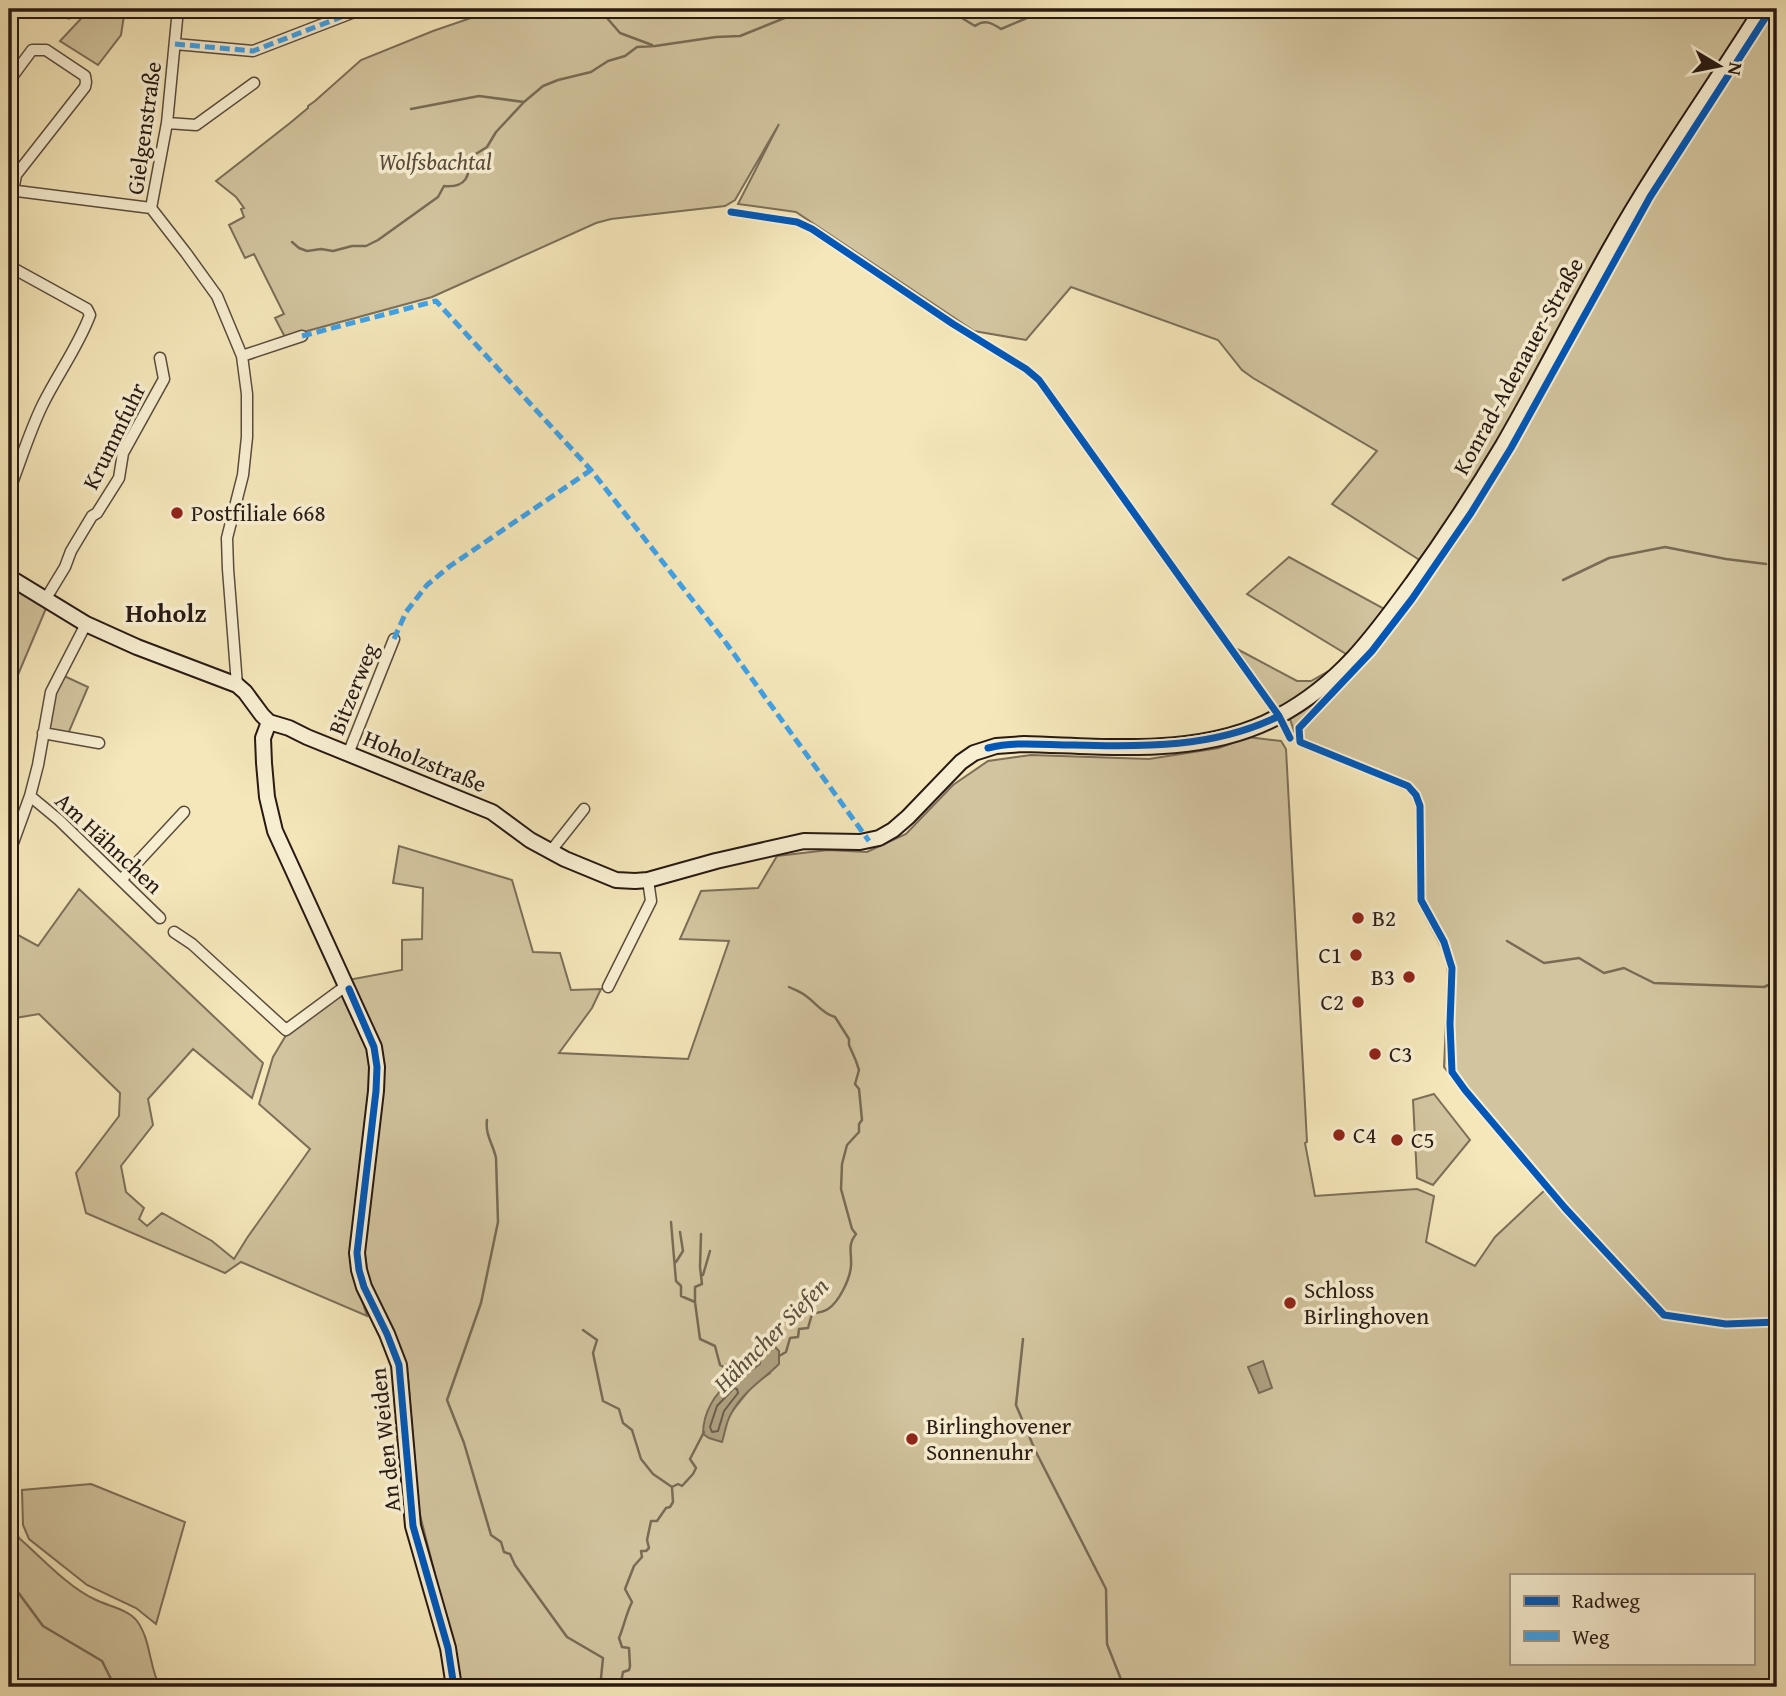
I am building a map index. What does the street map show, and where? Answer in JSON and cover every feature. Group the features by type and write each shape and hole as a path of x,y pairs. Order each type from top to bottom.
{"street":[{"name":"Gielgenstraße","path":"178,9 167,123 151,208 217,296 242,356 247,394 247,437 243,475 227,538 237,685"},
{"path":"175,44 253,51 362,9"},
{"name":"Konrad-Adenauer-Straße","path":"850,841 869,841 885,835 908,817 961,762 988,748 1008,744 1175,744 1228,736 1279,716 1311,696 1344,670 1381,626 1438,549 1504,443 1618,235 1762,9"},
{"path":"9,81 32,50 46,50 85,76 86,82 85,87 16,175 10,194 151,208"},
{"path":"167,123 196,125 254,83"},
{"path":"9,266 87,309 90,315 42,405 9,491"},
{"path":"242,356 302,336"},
{"name":"Krummfuhr","path":"45,600 92,516 97,513 119,478 123,453 164,379 160,358"},
{"path":"9,578 86,624 136,647 237,685 269,722"},
{"path":"9,854 30,796 51,692 86,624"},
{"name":"Bitzerweg","path":"348,754 394,639"},
{"name":"Hoholzstraße","path":"269,722 492,812 550,852 616,880 648,880 804,841 850,841"},
{"name":"An den Weiden","path":"269,722 263,738 264,763 267,797 275,831 374,1047 376,1091 357,1253 359,1270 399,1365 414,1526 448,1648 454,1687"},
{"path":"43,733 99,743"},
{"name":"Am Hähnchen","path":"30,796 160,918"},
{"path":"550,852 584,810"},
{"path":"121,880 184,813"},
{"path":"608,987 651,901 648,880"},
{"path":"174,932 192,944 286,1030 348,987"}],"green space":[{"path":"90,9 125,9 121,35 98,65 60,41"},
{"name":"Wolfsbachtal","path":"497,9 1777,9 1777,1687 459,1687 419,1511 407,1366 368,1278 364,1247 382,1088 348,980 402,970 402,940 422,939 423,888 393,883 399,846 512,880 533,952 560,953 571,990 601,989 592,1008 559,1053 688,1059 729,941 680,939 701,891 758,888 777,856 828,850 867,852 906,834 953,785 988,761 1031,755 1149,759 1219,748 1248,737 1281,741 1286,749 1305,1143 1315,1196 1417,1189 1434,1196 1426,1242 1475,1266 1495,1237 1545,1190 1444,1067 1448,977 1446,956 1417,901 1416,802 1407,790 1298,743 1286,707 1279,710 1237,649 1297,681 1311,681 1334,668 1346,654 1247,594 1289,557 1386,610 1421,561 1332,504 1377,451 1253,378 1242,370 1218,340 1071,287 1026,340 974,331 796,212 738,204 779,124 735,200 725,206 596,223 432,297 285,337 275,318 284,314 254,254 245,258 229,225 244,217 241,209 244,208 236,197 216,181 308,108 361,60","holes":["760,1347 770,1373 754,1384 730,1414 732,1380 727,1369 732,1362 744,1371 753,1369 760,1364"]},
{"path":"9,580 47,606 9,696"},
{"path":"62,675 88,687 68,734 48,731"},
{"path":"79,889 263,1063 252,1098 193,1049 148,1099 153,1125 121,1166 126,1192 144,1208 139,1219 147,1226 162,1213 212,1241 234,1259 310,1149 259,1104 273,1057 288,1032 339,995 345,996 372,1061 352,1268 367,1316 241,1262 225,1273 86,1213 76,1173 119,1116 120,1093 39,1014 9,1019 9,930 38,946"},
{"path":"1434,1094 1470,1140 1433,1185 1417,1178 1413,1100"},
{"path":"9,1411 15,1428 15,1530 19,1538 74,1587 94,1599 128,1613 137,1621 142,1628 160,1687 9,1687"},
{"path":"91,1484 185,1522 156,1624 136,1608 87,1585 29,1539 23,1525 22,1490"}],"water":[{"path":"768,1344 779,1351 779,1364 736,1406 728,1420 722,1442 703,1434 705,1418 711,1404 732,1380 727,1364 732,1362 744,1371 753,1369 760,1364 760,1347"},
{"path":"1263,1361 1272,1388 1259,1393 1248,1367"}],"waterway":[{"path":"607,9 607,18 620,33 652,45"},
{"path":"292,242 307,251 333,251 366,246 378,240 438,197 444,186 462,183 468,175 471,157 487,147 496,132 543,86 591,72 608,61 625,56 637,47 740,36 812,9"},
{"path":"814,9 849,9"},
{"path":"947,9 975,26 988,23 1001,29 1048,9"},
{"path":"411,109 479,96 524,102"},
{"path":"1563,580 1609,558 1665,547 1766,564"},
{"path":"1507,941 1544,963 1579,958 1604,973 1624,968 1654,983 1764,987 1777,981"},
{"name":"Hähncher Siefen","path":"779,1356 786,1352 790,1338 798,1337 799,1329 808,1328 812,1314 832,1306 849,1277 851,1246 856,1234 852,1229 841,1189 842,1164 847,1145 859,1132 862,1120 859,1089 855,1084 859,1070 849,1039 835,1017 789,987"},
{"path":"487,1120 488,1135 496,1158 498,1222 481,1303 447,1400 464,1443 491,1535 501,1542 504,1552 510,1554 515,1565 567,1637 603,1658 601,1678 596,1687"},
{"path":"671,1222 676,1281 681,1286 681,1296 695,1302 700,1339 715,1346 720,1365 729,1370"},
{"path":"676,1262 683,1251 680,1232"},
{"path":"695,1302 695,1287 702,1284 701,1234"},
{"path":"703,1275 710,1251"},
{"path":"583,1330 597,1340 593,1353 603,1401 619,1409 623,1423 632,1430 641,1459 653,1474 672,1487"},
{"path":"1023,1339 1016,1405 1035,1450 1106,1589 1107,1644 1124,1687"},
{"name":"Hähncher Siefen","path":"620,1687 623,1672 629,1670 630,1666 629,1648 622,1647 619,1638 632,1602 625,1589 634,1566 642,1557 641,1551 649,1548 647,1540 651,1521 657,1521 666,1508 670,1507 673,1502 672,1487 678,1484 682,1486 693,1474 696,1468 690,1459 704,1432"},
{"path":"9,1580 43,1626 102,1661 115,1687"}],"marked path":[{"path":"175,44 253,51 362,9"},
{"path":"302,336 436,301 591,470 726,643 869,841"},
{"path":"394,639 406,612 427,585 450,566 591,470"}],"cycle path":[{"path":"1771,9 1650,197 1511,448 1471,513 1412,599 1372,651 1299,728 1300,742 1408,786 1416,795 1420,806 1421,900 1444,942 1452,968 1452,1072 1465,1090 1565,1208 1664,1315 1726,1324 1777,1322"},
{"path":"731,212 797,222 812,229 1039,380 1279,716 1290,738"},
{"path":"988,748 1019,744 1126,746 1178,743 1229,734 1279,716"},
{"path":"349,989 374,1047 377,1067 357,1253 359,1270 399,1365 413,1526 448,1648 454,1687"}],"place":[{"name":"Postfiliale 668","path":"177,513"},
{"name":"B2","path":"1358,918"},
{"name":"C1","path":"1356,955"},
{"name":"B3","path":"1409,977"},
{"name":"C2","path":"1358,1002"},
{"name":"C3","path":"1375,1054"},
{"name":"C4","path":"1339,1135"},
{"name":"C5","path":"1397,1140"},
{"name":"Schloss Birlinghoven","path":"1290,1303"},
{"name":"Birlinghovener Sonnenuhr","path":"912,1439"}],"district":[{"name":"Hoholz","path":"166,613"}]}
